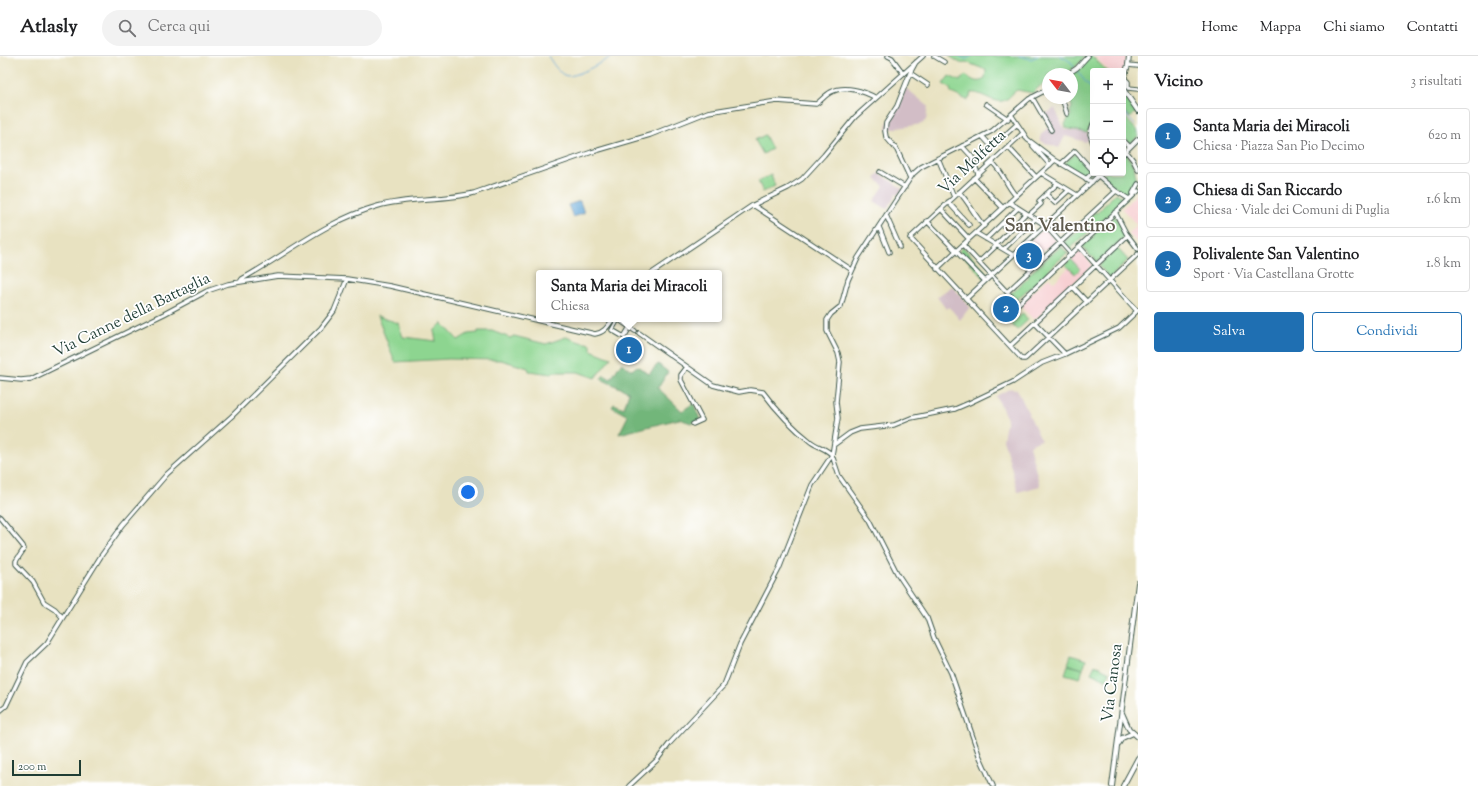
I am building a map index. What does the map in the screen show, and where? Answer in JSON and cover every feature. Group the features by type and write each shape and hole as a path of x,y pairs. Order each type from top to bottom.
{"main road":[{"path":"1126,72 1128,56"},
{"path":"1126,94 1138,111"},
{"name":"Via Canosa","path":"1112,786 1138,583"},
{"path":"1122,712 1129,729 1135,736"},
{"path":"1120,726 1129,729"},
{"path":"1120,726 1135,736"},
{"path":"1116,753 1122,738 1135,736"},
{"path":"1123,786 1138,758"}],"street":[{"path":"888,56 892,58 902,73"},
{"path":"656,270 753,205 788,188 802,179 824,155 855,116 923,56"},
{"path":"934,56 944,62"},
{"path":"1077,68 1088,56"},
{"path":"910,178 897,150 886,137 885,131 886,123 898,106 910,73 918,60"},
{"path":"1128,65 1138,66"},
{"path":"910,73 928,85"},
{"path":"1126,81 1128,82 1128,88 1138,89"},
{"path":"240,282 242,279 270,261 318,232 355,214 377,206 416,199 457,196 474,192 592,152 650,135 708,112 777,101 816,104 834,91 859,90 876,98"},
{"path":"629,786 657,760 670,743 724,685 740,644 779,569 812,485 832,455 838,418 836,402 840,362 838,353 827,331 827,326 831,314 841,306 852,270 858,258 910,178 921,167 982,136 1010,117 1032,97 1042,92"},
{"path":"1032,97 1051,130"},
{"path":"986,104 1010,117 1022,134 1050,165"},
{"path":"1064,104 1067,114"},
{"path":"982,136 992,147 1016,125"},
{"name":"Via Molfetta","path":"937,269 910,238 1022,134"},
{"path":"1027,139 1061,164 1092,182"},
{"path":"1126,150 1138,139"},
{"path":"1126,143 1130,147"},
{"path":"962,146 972,157 978,174"},
{"path":"1008,147 1036,177"},
{"path":"1061,164 1075,151 1090,168"},
{"path":"1126,154 1133,160 1138,170"},
{"path":"938,158 954,197"},
{"path":"1055,160 937,269 1023,360 1138,254"},
{"path":"992,162 1002,172 1007,186 1016,196"},
{"path":"880,172 905,187"},
{"path":"1041,173 1077,196"},
{"path":"1086,179 1090,176"},
{"path":"966,299 1092,182 1094,176"},
{"path":"1098,176 1116,191 1129,199"},
{"path":"974,178 1003,208"},
{"path":"979,262 1028,214 1041,204 1038,201 1057,184"},
{"path":"1129,199 1138,184"},
{"path":"1046,194 1055,203 1068,191"},
{"path":"1007,292 1116,191"},
{"path":"963,245 1018,304 1138,191"},
{"path":"959,192 969,202 974,215 984,226"},
{"path":"948,202 969,225"},
{"path":"1009,202 1045,225 1071,254"},
{"path":"753,205 852,270"},
{"path":"986,239 1018,208"},
{"path":"941,209 969,239"},
{"path":"1115,212 1128,236 1138,249"},
{"path":"886,215 900,247"},
{"path":"1004,249 1035,219"},
{"path":"927,221 985,281"},
{"path":"879,227 889,252"},
{"path":"976,233 1013,255"},
{"path":"1010,346 1128,236"},
{"path":"834,444 850,433 860,429 894,425 911,418 955,409 1013,382 1042,363 1065,354 1119,328 1137,310 1109,281 1079,246"},
{"name":"Via Canne della Battaglia","path":"0,378 21,380 36,377 164,314 207,291 240,282 286,276 347,279 396,287 536,320"},
{"path":"0,711 6,706 27,662 46,643 101,556 123,525 167,474 232,416 321,328 334,311 347,279"},
{"path":"1073,287 1087,302"},
{"name":"Via Canne della Battaglia","path":"544,322 586,332 600,333 613,322"},
{"path":"616,322 612,330 624,337 630,328"},
{"path":"621,322 706,381 722,388 739,392 756,390 763,392 777,410 798,430 812,442 832,455 839,476 870,520 897,573 927,618 938,648 951,673 979,755 993,786"},
{"path":"1035,323 1065,354"},
{"path":"687,367 681,375 681,380 702,420 693,424"},
{"path":"0,518 23,546 24,549 16,561 16,564 32,582 44,602 55,609 62,617"}],"shaded area":[{"path":"1094,56 1127,56 1124,68 1106,68"},
{"path":"906,88 928,106 926,120 922,124 886,130 887,123 899,105"},
{"path":"1055,108 1064,129 1087,133 1089,139 1085,142 1065,136 1059,148 1040,141 1043,132 1050,126 1044,115"},
{"path":"879,173 903,189 898,195 896,194 887,209 874,201 884,186 875,179"},
{"path":"1136,194 1138,196 1138,243 1128,233 1137,225 1122,209"},
{"path":"1045,228 1057,242 1048,250 1045,248 1040,253 1029,241"},
{"path":"1079,249 1093,265 1036,319 1033,319 1019,305 1049,277 1054,282 1068,268 1064,263"},
{"path":"952,286 970,307 960,320 949,307 946,309 937,297"},
{"path":"1011,388 1014,390 1017,389 1041,440 1029,445 1040,486 1018,492 1003,439 1007,419 996,396"}],"green space":[{"path":"949,56 1084,56 1074,68 1042,68 1042,86 1033,93 1017,90 1003,101 994,100 975,93 971,93 969,99 967,100 951,93 950,88 943,84 949,76 960,81 965,75 975,81 985,79 986,70 966,62 960,63"},
{"path":"1089,56 1092,56 1104,68 1090,68 1090,127 1087,133 1066,128 1065,124 1071,115 1071,104 1078,104 1077,68"},
{"path":"1126,98 1138,114 1134,113 1130,118 1126,113"},
{"path":"1126,118 1138,132 1138,136 1130,144 1126,140"},
{"path":"765,135 772,149 763,154 755,140"},
{"path":"1075,154 1090,170 1090,172 1085,177 1064,164"},
{"path":"1126,154 1135,170 1134,185 1128,197 1102,177 1126,176"},
{"path":"771,175 775,186 763,192 758,181"},
{"path":"1116,193 1126,199 1072,247 1071,251 1063,243 1083,226 1082,225 1095,212 1097,213"},
{"path":"1115,215 1125,236 1096,263 1096,260 1092,256 1091,257 1082,246 1094,237 1093,235 1113,219"},
{"path":"1029,243 1042,256 1029,269 1016,255"},
{"path":"1060,245 1068,254 1048,270 1049,271 1018,298 1017,301 1009,293 1013,292 1029,277 1028,275 1059,248"},
{"path":"963,247 989,275 985,279 959,251"},
{"path":"1117,248 1128,260 1110,278 1099,266"},
{"path":"1071,259 1080,269 1075,274 1065,264"},
{"path":"1023,313 1028,320 1017,330 1011,324"},
{"path":"377,316 398,323 403,337 436,341 434,331 442,323 458,340 468,334 478,333 478,331 492,331 510,338 514,336 546,344 566,337 591,344 591,350 611,358 595,378 578,372 553,372 552,374 529,371 528,368 501,360 449,359 395,362"},
{"path":"621,363 632,370 637,366 649,374 658,364 668,372 658,388 682,411 694,403 700,420 691,423 679,419 619,434 628,416 612,407 614,404 624,408 629,392 601,379 604,375 611,379"},
{"path":"1071,655 1086,660 1083,669 1068,664"},
{"path":"1068,665 1083,669 1080,678 1065,674"},
{"path":"1095,665 1110,672 1106,680 1091,673"}],"water":[{"path":"580,201 584,213 573,217 568,205"}],"waterway":[{"path":"548,56 559,71 564,75 569,76 581,73 613,56"},
{"path":"959,56 966,59 972,56"},
{"path":"1019,56 1031,59 1038,56"},
{"path":"1061,56 1071,62 1074,67"},
{"path":"1078,72 1090,87"},
{"path":"1126,115 1135,125"}],"place":[{"name":"Polivalente San Valentino","path":"1029,256"},
{"name":"Chiesa di San Riccardo","path":"1006,309"},
{"name":"Santa Maria dei Miracoli","path":"629,350"}],"district":[{"name":"San Valentino","path":"1060,227"}]}
